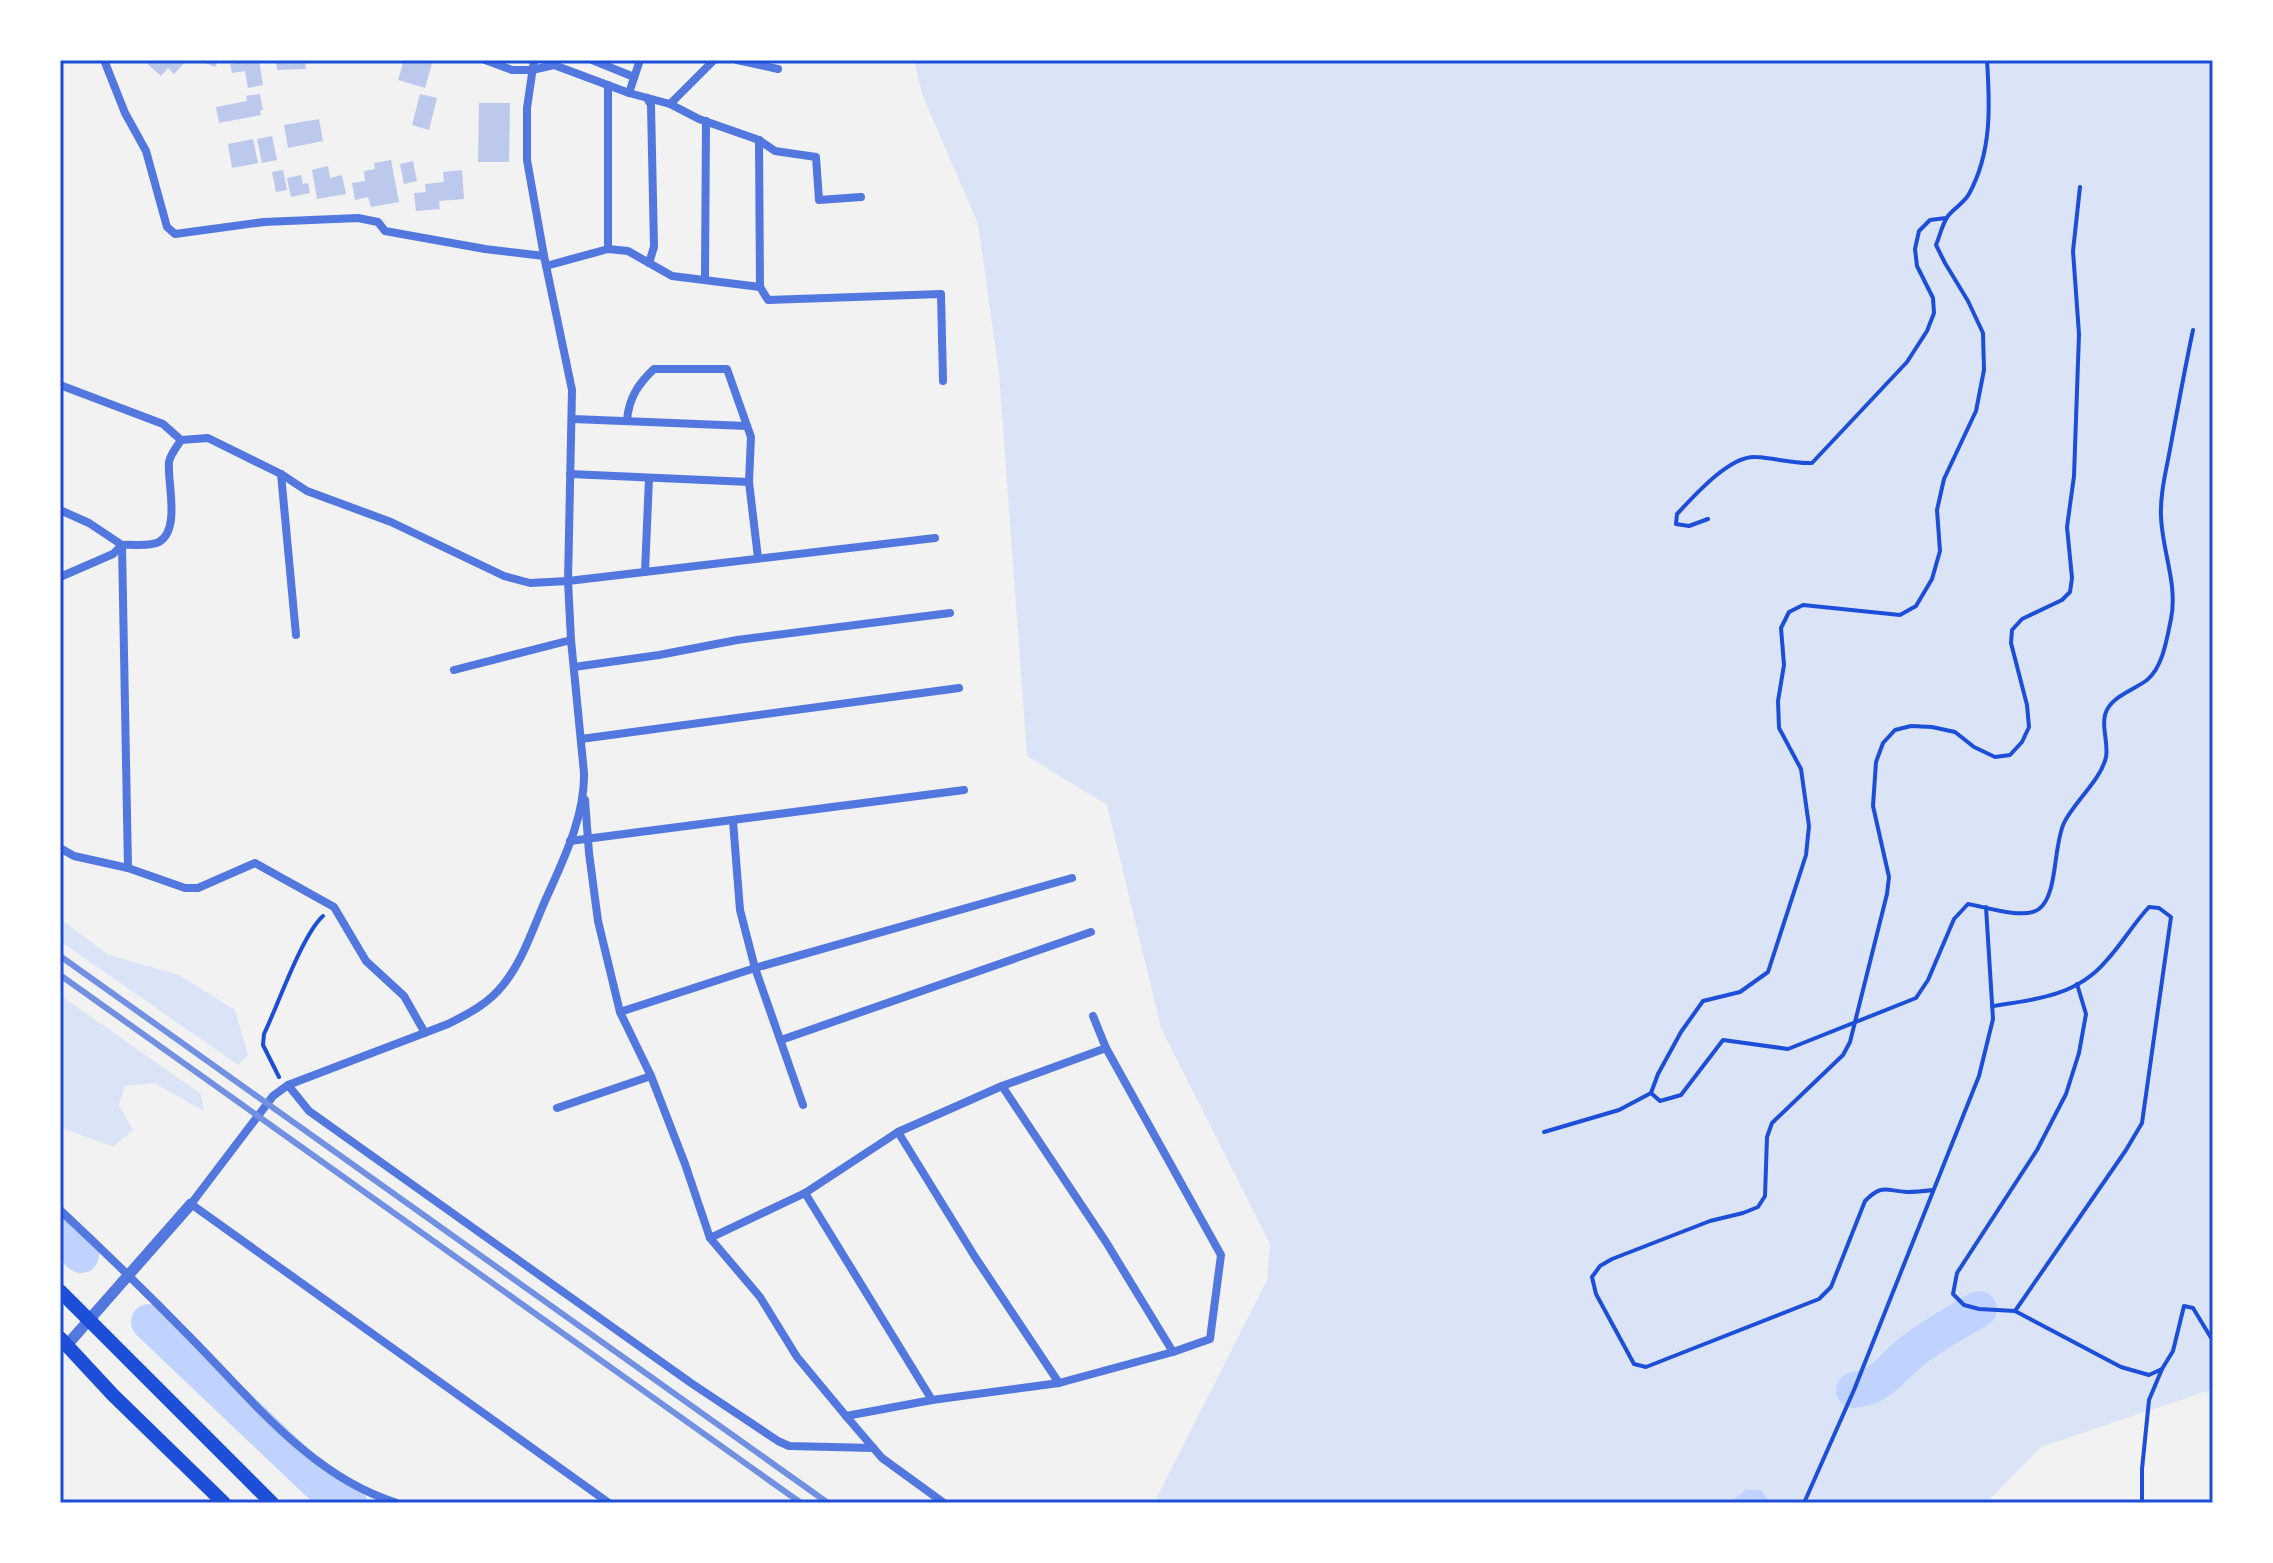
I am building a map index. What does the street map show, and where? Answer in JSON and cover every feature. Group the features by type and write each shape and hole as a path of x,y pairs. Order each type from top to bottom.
{"highway":[{"path":"60,1291 272,1503"},
{"path":"62,1345 224,1503"}],"street":[{"path":"104,60 125,113 146,151 167,227 175,234 264,222 358,218 378,222 385,231 544,256"},
{"path":"485,60 512,70 533,65 554,65 629,93 670,104 759,140 775,151 816,157 819,200 861,197"},
{"path":"592,60 634,77"},
{"path":"629,93 640,60"},
{"path":"670,104 714,60"},
{"path":"737,60 778,69"},
{"path":"533,65 527,108 527,160 569,375 573,419 568,581 587,839 598,921 620,1012 651,1076 710,1238 760,1297 797,1357 873,1448 906,1477 944,1503"},
{"path":"608,85 608,249"},
{"path":"646,98 651,105 654,231 654,247 649,263"},
{"path":"705,280 706,121"},
{"path":"759,140 760,287 768,300 941,294 943,381"},
{"path":"546,266 608,249 628,251 672,276 760,287"},
{"path":"627,420 637,385 654,369 727,369 751,437 749,482 758,558"},
{"path":"60,385 163,424 181,440 208,438 281,474 307,491 391,522 504,576 530,583 935,538"},
{"path":"573,419 747,426"},
{"path":"60,510 89,523 122,545 157,543 165,536 171,515 169,460 181,440"},
{"path":"281,474 296,635"},
{"path":"570,474 749,482"},
{"path":"645,572 649,478"},
{"path":"60,577 113,554 122,545"},
{"path":"122,545 128,868"},
{"path":"574,667 737,640 950,613"},
{"path":"454,670 571,640"},
{"path":"581,739 959,688"},
{"path":"62,1345 191,1204 273,1096 288,1085 472,1012 503,985 527,943 570,841 580,812 584,785"},
{"path":"570,841 964,790"},
{"path":"733,821 740,910 755,968 803,1105"},
{"path":"60,848 74,856 128,868 185,888 198,888 255,863 334,907 366,961 404,996 425,1033"},
{"path":"620,1012 755,968 1072,878"},
{"path":"781,1040 1091,932"},
{"path":"846,1416 932,1400 1059,1383 1210,1339 1221,1255 1106,1048 1093,1016"},
{"path":"710,1238 805,1193 898,1132 1002,1086 1106,1048"},
{"path":"557,1108 651,1076"},
{"path":"288,1085 309,1111 691,1383 778,1441 789,1446 873,1448"},
{"path":"1002,1086 1106,1242 1173,1352"},
{"path":"898,1132 975,1257 1059,1383"},
{"path":"805,1193 932,1400"},
{"path":"191,1204 609,1503"},
{"path":"60,1210 128,1273 309,1455 348,1482 397,1503"}],"path":[{"path":"1544,1132 1619,1110 1651,1093 1681,1032 1703,1001 1740,992 1768,972 1806,855 1809,826 1801,769 1779,728 1778,701 1784,665 1781,628 1789,612 1803,605 1900,615 1916,606 1932,579 1940,551 1937,510 1944,479 1976,411 1984,370 1983,333 1936,245 1946,218 1968,197 1988,138 1991,109 1987,60"},
{"path":"1933,1190 1875,1190 1865,1201 1831,1287 1819,1299 1646,1367 1634,1364 1596,1294 1592,1277 1600,1266 1612,1259 1710,1221 1758,1207 1765,1196 1767,1137 1772,1123 1843,1055 1850,1042 1889,877 1873,806 1876,762 1883,743 1895,730 1911,726 1932,727 1955,732 1974,747 1995,757 2010,755 2022,742 2029,727 2027,705 2011,643 2012,630 2022,619 2062,600 2070,592 2072,578 2067,527 2074,460 2079,334 2073,251 2080,187"},
{"path":"1708,519 1689,526 1676,524 1677,514 1734,461 1753,456 1812,463 1907,362 1927,331 1934,313 1933,298 1917,266 1915,249 1919,231 1930,220 1946,218"},
{"path":"1651,1093 1660,1101 1681,1095 1723,1040 1788,1049 1916,998 1928,980 1954,919 1968,904 2015,913 2036,912 2047,902 2065,821 2102,768 2106,756 2107,709 2155,671 2172,615 2173,592 2161,515 2164,481 2193,330"},
{"path":"288,1085 281,1080 269,1060 263,1045 264,1034 316,923 334,907"},
{"path":"1804,1503 1854,1390 1979,1076 1993,1019 1986,907"},
{"path":"1992,1006 2050,997 2077,984 2105,964 2149,907 2159,908 2171,917 2142,1123 2015,1311"},
{"path":"2077,984 2086,1014 2079,1053 2066,1094 2037,1150 1957,1273 1953,1294 1964,1305 2015,1311 2121,1367 2149,1375 2162,1369"},
{"path":"2142,1503 2149,1400 2173,1351 2184,1306 2193,1308 2213,1341"}],"shaded area":[{"path":"914,60 2213,60 2213,1389 2041,1447 1986,1503 1154,1503 1267,1280 1270,1244 1161,1028 1107,805 1027,756 999,373 978,224 922,94"},
{"path":"60,919 109,955 179,975 235,1010 248,1055 238,1065 60,941"},
{"path":"60,995 201,1094 204,1111 154,1083 125,1086 119,1105 133,1130 113,1147 60,1127"}],"water":[{"path":"1746,1490 1761,1490 1770,1503 1729,1503"}],"building":[{"path":"143,60 187,60 174,74 168,68 161,76"},
{"path":"198,60 219,60 215,67"},
{"path":"259,60 263,85 248,88 245,71 232,73 230,64"},
{"path":"276,60 305,60 306,69 277,70"},
{"path":"404,60 432,63 425,88 398,80"},
{"path":"260,94 261,115 219,123 216,107 247,101 246,96"},
{"path":"420,94 437,98 429,130 412,125"},
{"path":"479,103 510,103 509,162 478,162"},
{"path":"319,119 323,141 288,148 284,125"},
{"path":"272,136 277,160 262,163 257,139"},
{"path":"253,139 258,163 232,168 228,144"},
{"path":"391,160 399,202 371,207 368,197 355,200 352,183 365,181 364,171 375,169 374,163"},
{"path":"413,161 417,181 404,184 400,164"},
{"path":"328,166 330,178 342,175 346,194 317,199 312,170"},
{"path":"283,170 287,190 276,192 272,172"},
{"path":"462,170 464,199 439,201 440,209 416,211 414,193 426,192 425,184 444,182 443,172"},
{"path":"301,175 303,184 308,183 310,193 291,197 287,178"}],"waterway":[{"path":"60,1235 81,1255"},
{"path":"1854,1390 1879,1381 1918,1347 1979,1309"},
{"path":"149,1322 330,1494 349,1503"}],"railway":[{"path":"60,956 828,1503"},
{"path":"60,975 801,1503"}]}
